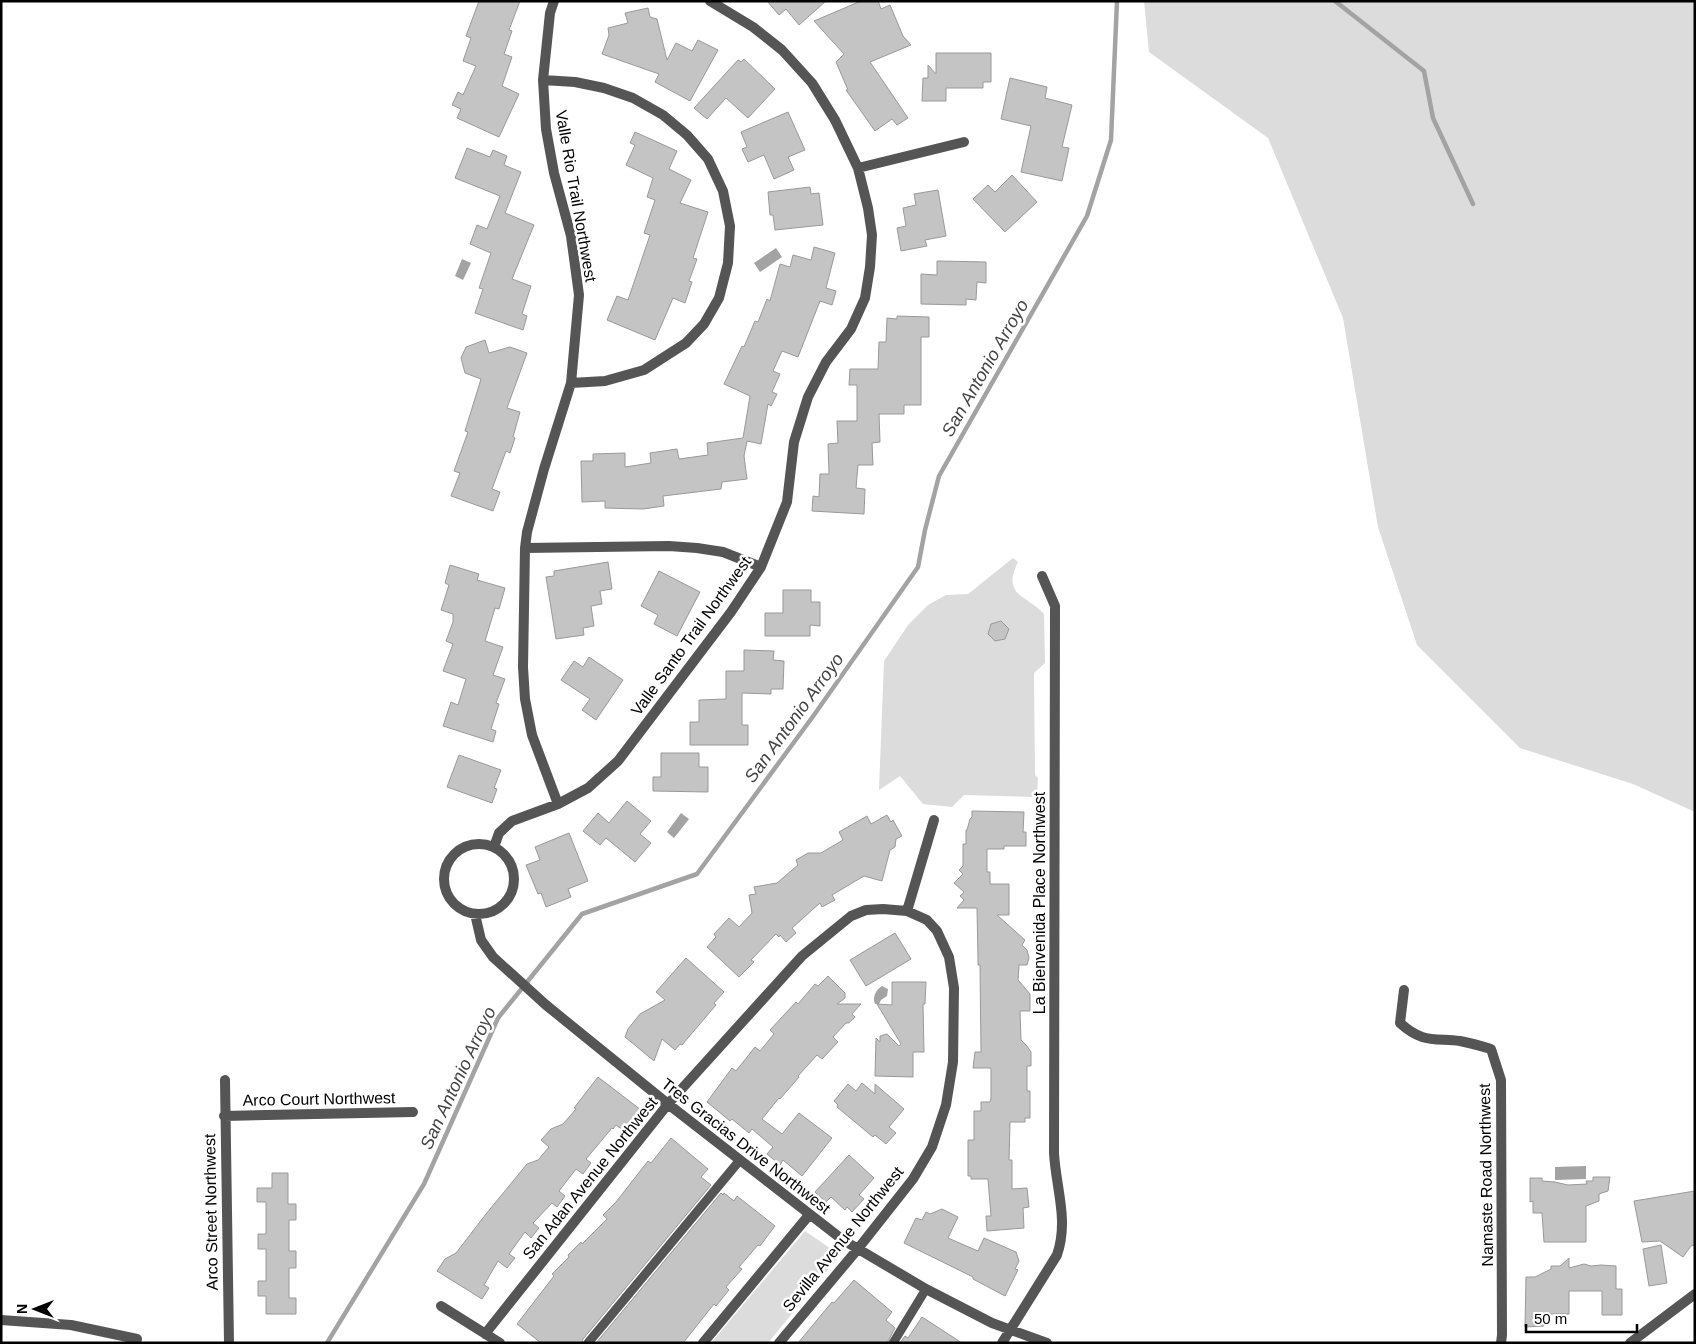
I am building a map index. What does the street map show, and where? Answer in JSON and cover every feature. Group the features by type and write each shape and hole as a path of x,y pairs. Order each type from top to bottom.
{"street":[{"name":"Valle Rio Trail Northwest","path":"554,1 550,13 543,80 546,129 554,173 571,236 579,295 571,383 544,469 527,532 525,548 523,667 525,700 532,735 558,804"},
{"name":"Valle Santo Trail Northwest","path":"494,847 500,833 512,821 558,804 588,788 618,761 731,612 761,567 787,502 794,442 808,397 826,362 851,329 864,298 870,267 872,235 868,208 858,168 835,120 812,83 782,50 753,27 710,1"},
{"path":"543,80 575,82 604,88 633,98 663,115 687,135 708,158 723,191 730,226 728,263 719,298 704,324 686,343 644,370 606,382 571,383"},
{"path":"858,168 964,142"},
{"path":"525,548 669,546 697,548 723,552 761,567"},
{"name":"La Bienvenida Place Northwest","path":"1002,1343 1057,1255 1063,1231 1054,1153 1055,606 1042,576"},
{"path":"907,911 934,820"},
{"path":"482,844 494,847 504,854 511,864 514,878 512,890 506,901 498,908 487,913 475,914 463,910 454,903 447,893 444,881 446,866 452,856 470,845 482,844"},
{"name":"San Adan Avenue Northwest","path":"485,1334 668,1104 802,956 851,916 866,910 907,911"},
{"name":"Sevilla Avenue Northwest","path":"779,1343 913,1180 932,1147 946,1105 953,1062 954,988 949,956 937,931 927,920 907,911"},
{"name":"Tres Gracias Drive Northwest","path":"475,914 481,940 493,957 546,1005 809,1215 857,1250 926,1289 1010,1330 1046,1343"},
{"name":"Namaste Road Northwest","path":"1404,990 1400,1023 1411,1033 1427,1039 1461,1041 1491,1049 1501,1080 1501,1343"},
{"name":"Arco Street Northwest","path":"225,1080 228,1343"},
{"name":"Arco Court Northwest","path":"224,1116 414,1112"},
{"path":"703,1343 809,1215"},
{"path":"1630,1343 1695,1294"},
{"path":"441,1306 500,1343"},
{"path":"1,1320 71,1325 137,1339 136,1343"}],"lane":[{"path":"588,1343 740,1160"},
{"path":"893,1343 926,1289"}],"shaded area":[{"path":"1144,1 1695,1 1695,812 1633,784 1520,748 1417,645 1378,527 1343,318 1268,138 1149,52"},
{"path":"776,248 782,257 760,272 754,263"},
{"path":"462,259 471,263 463,280 455,276"},
{"path":"1013,558 1018,562 1012,582 1014,588 1018,594 1044,614 1045,663 1034,673 1037,797 964,795 952,807 923,804 900,776 879,790 884,661 908,625 928,605 946,595 968,594"},
{"path":"681,813 689,819 674,838 667,832"},
{"path":"882,986 888,989 887,996 879,1004 875,1004 875,994"},
{"path":"1586,1166 1586,1179 1555,1180 1555,1167"},
{"path":"805,1231 840,1255 768,1343 711,1343"}],"building":[{"path":"479,1 520,1 509,30 512,31 504,54 512,57 502,86 519,94 499,137 457,118 461,109 452,105 458,92 463,95 476,66 463,61 471,38 466,36"},
{"path":"767,1 826,1 799,25 786,9 779,15"},
{"path":"861,1 878,1 881,9 890,5 903,36 911,45 870,62 908,118 897,125 892,119 875,131 846,90 848,90 836,62 844,54 814,21"},
{"path":"648,8 650,17 657,19 667,60 676,43 692,51 698,40 718,50 690,101 655,82 659,74 602,54 609,35 608,28 628,23 625,13"},
{"path":"936,53 991,53 991,82 983,82 983,88 946,88 946,101 922,101 923,78 928,78 928,65 936,74"},
{"path":"744,59 775,89 748,118 726,98 707,119 694,108 738,60 741,62"},
{"path":"1010,78 1047,87 1045,98 1072,105 1062,147 1069,148 1062,181 1021,172 1031,126 1001,119"},
{"path":"788,112 805,150 788,157 794,170 774,179 764,155 748,162 742,149 747,147 741,132"},
{"path":"635,132 677,151 669,169 691,180 680,203 708,212 693,258 697,259 689,281 692,282 685,303 673,298 655,340 607,320 617,296 628,300 650,235 644,233 655,200 647,197 653,178 626,165 635,145 630,143"},
{"path":"467,148 490,157 493,150 507,156 504,165 521,172 505,213 534,225 512,279 531,286 522,314 527,316 523,330 475,313 483,289 479,288 491,253 470,244 477,225 487,229 500,196 455,178"},
{"path":"1012,175 1037,202 1005,232 973,199 988,185 995,192"},
{"path":"810,187 811,194 819,193 823,225 775,230 773,215 770,215 768,192"},
{"path":"938,190 946,236 925,240 927,246 901,251 897,228 906,226 903,208 916,205 914,194"},
{"path":"814,247 835,253 826,288 836,291 832,305 820,301 798,357 782,351 773,371 780,374 772,392 777,394 771,406 768,404 761,444 747,441 744,456 747,479 722,482 721,489 663,496 664,506 643,509 605,508 605,501 582,502 581,461 593,461 593,454 625,453 625,467 651,463 650,453 677,449 679,459 708,455 707,443 743,438 750,396 724,384 742,346 744,347 755,321 758,322 767,299 770,301 780,264 790,267 793,255 811,260"},
{"path":"937,261 986,262 986,283 977,282 976,300 966,299 966,305 921,304 921,274 937,275"},
{"path":"897,316 929,317 929,337 921,337 921,405 904,405 904,414 879,414 880,442 872,443 873,465 858,465 856,488 865,489 864,514 812,511 813,496 819,497 820,474 829,474 828,444 838,443 837,421 857,421 857,385 849,385 850,369 878,369 879,342 886,342 887,318 897,319"},
{"path":"485,340 489,353 510,347 527,353 507,408 520,412 510,453 506,451 492,489 500,492 493,511 451,496 460,473 454,471 468,432 465,431 481,379 465,373 461,358 466,347"},
{"path":"608,562 612,589 600,591 602,604 591,606 594,626 583,628 584,635 556,639 546,577 554,576 554,571"},
{"path":"450,565 479,574 477,580 505,588 499,609 495,608 485,641 503,647 493,675 505,679 496,703 499,704 491,729 496,731 493,742 443,726 451,702 458,705 466,679 443,671 453,644 446,641 453,622 453,614 441,610 449,585 445,583"},
{"path":"659,571 700,592 677,636 654,624 658,615 641,606"},
{"path":"783,590 811,590 811,602 820,602 820,626 810,625 810,636 765,636 765,613 783,613"},
{"path":"1001,621 1009,629 1005,639 995,641 988,634 991,624"},
{"path":"744,650 774,651 773,660 784,661 783,689 771,689 771,694 742,693 742,725 748,725 748,745 690,745 690,722 699,722 699,700 726,699 726,671 744,671"},
{"path":"589,657 623,680 596,720 582,710 590,699 561,680 574,661 583,667"},
{"path":"661,753 699,753 699,767 708,767 708,792 653,791 653,777 661,777"},
{"path":"459,755 501,770 494,788 497,789 492,803 447,787"},
{"path":"627,801 651,821 640,834 651,843 635,862 606,838 600,845 583,831 598,813 609,823"},
{"path":"972,811 1024,812 1023,832 1026,832 1026,846 1004,846 1004,849 987,849 987,872 990,872 990,884 1009,884 1009,915 997,915 1025,940 1022,945 1027,950 1029,958 1027,965 1019,965 1018,980 1030,994 1030,1011 1020,1011 1021,1040 1031,1052 1031,1066 1027,1066 1027,1091 1030,1091 1030,1118 1025,1118 1025,1122 1010,1122 1009,1160 1012,1160 1012,1189 1027,1188 1029,1207 1023,1208 1024,1228 987,1231 986,1216 991,1216 988,1179 971,1179 971,1176 968,1176 968,1140 974,1140 974,1111 981,1111 981,1102 990,1102 991,1098 991,1068 973,1068 975,1052 981,1052 977,908 957,908 964,900 960,896 964,892 954,883 963,874 959,870 963,866 963,844 966,844 966,830 972,817"},
{"path":"887,815 891,822 893,820 902,836 896,839 895,847 890,850 882,881 864,876 832,895 835,900 822,907 820,903 792,928 796,933 786,942 780,935 779,937 776,934 751,960 754,962 739,977 707,947 716,937 714,934 729,918 739,927 752,913 749,895 756,894 754,887 777,883 798,865 796,860 808,853 821,853 843,840 839,832 867,816 871,824"},
{"path":"569,833 588,881 568,889 571,897 546,907 541,893 538,894 526,865 540,860 535,847"},
{"path":"895,933 911,959 866,986 850,960"},
{"path":"686,958 724,992 714,1003 716,1005 682,1045 680,1044 675,1050 662,1039 654,1061 625,1037 628,1029 640,1014 665,1000 656,992"},
{"path":"828,976 845,993 845,998 837,1004 861,1004 852,1014 855,1017 849,1023 846,1023 833,1037 838,1042 822,1059 817,1055 762,1119 782,1134 799,1113 832,1138 802,1176 783,1160 780,1165 767,1154 773,1147 752,1129 749,1133 732,1119 730,1121 707,1102 732,1068 736,1071 755,1047 760,1051 774,1034 770,1030 796,1002 798,1004 815,984 818,986"},
{"path":"892,982 926,982 925,1004 923,1004 924,1052 913,1052 913,1077 875,1076 876,1038 880,1042 880,1036 887,1034 899,1046 901,1044 877,1004 892,1005"},
{"path":"598,1077 641,1110 623,1130 616,1125 612,1128 586,1159 591,1163 583,1174 576,1169 559,1191 565,1196 557,1207 552,1203 533,1223 539,1228 531,1238 525,1232 509,1254 515,1258 507,1268 498,1261 484,1285 489,1288 482,1299 437,1271 445,1259 456,1253 527,1164 538,1160 549,1147 541,1140 551,1129 563,1124"},
{"path":"862,1083 875,1094 875,1084 904,1109 889,1127 896,1133 886,1144 875,1135 873,1137 837,1107 838,1105 834,1101 848,1084 856,1091"},
{"path":"671,1138 708,1169 701,1177 711,1185 583,1339 582,1343 541,1343 517,1324 554,1276 552,1274 581,1242 582,1244 607,1219 603,1215 616,1202 648,1161 651,1163"},
{"path":"849,1155 874,1178 859,1195 864,1199 852,1212 847,1207 845,1210 831,1197 826,1202 815,1192"},
{"path":"272,1173 288,1173 288,1204 296,1204 296,1220 289,1220 289,1251 296,1251 296,1268 289,1268 289,1298 296,1298 296,1314 266,1314 266,1296 258,1296 258,1281 266,1281 266,1249 258,1249 258,1234 266,1234 266,1202 257,1202 257,1188 272,1188"},
{"path":"1593,1177 1610,1177 1608,1191 1599,1194 1599,1201 1586,1206 1586,1242 1544,1242 1542,1213 1533,1213 1533,1201 1530,1202 1530,1178 1542,1178 1542,1181 1568,1185 1587,1184 1586,1181 1593,1181"},
{"path":"1695,1191 1695,1245 1691,1246 1683,1257 1660,1241 1642,1242 1634,1201"},
{"path":"721,1193 723,1195 724,1193 734,1201 737,1196 775,1226 760,1246 758,1245 739,1267 742,1269 726,1287 729,1290 716,1306 714,1304 683,1343 596,1343"},
{"path":"942,1209 958,1217 948,1238 978,1251 984,1238 1016,1252 1019,1261 1015,1269 1018,1270 1005,1296 973,1279 973,1277 904,1243 916,1218 922,1220 926,1212 930,1214"},
{"path":"1661,1245 1667,1283 1649,1286 1643,1249"},
{"path":"1569,1258 1569,1268 1584,1264 1591,1266 1616,1266 1616,1289 1622,1289 1622,1315 1602,1315 1602,1291 1569,1291 1569,1314 1544,1314 1544,1326 1525,1327 1526,1277 1535,1277 1551,1269 1551,1266 1560,1266"},
{"path":"854,1280 892,1312 886,1320 895,1328 887,1343 798,1343 832,1302 834,1303"},
{"path":"922,1317 962,1343 900,1343 905,1336 908,1338"}],"waterway":[{"name":"San Antonio Arroyo","path":"327,1343 424,1184 498,1018 582,914 697,874 814,715 918,567 939,476 1087,216 1111,140 1117,1"},
{"path":"1335,1 1424,71 1433,118 1473,204"}]}
